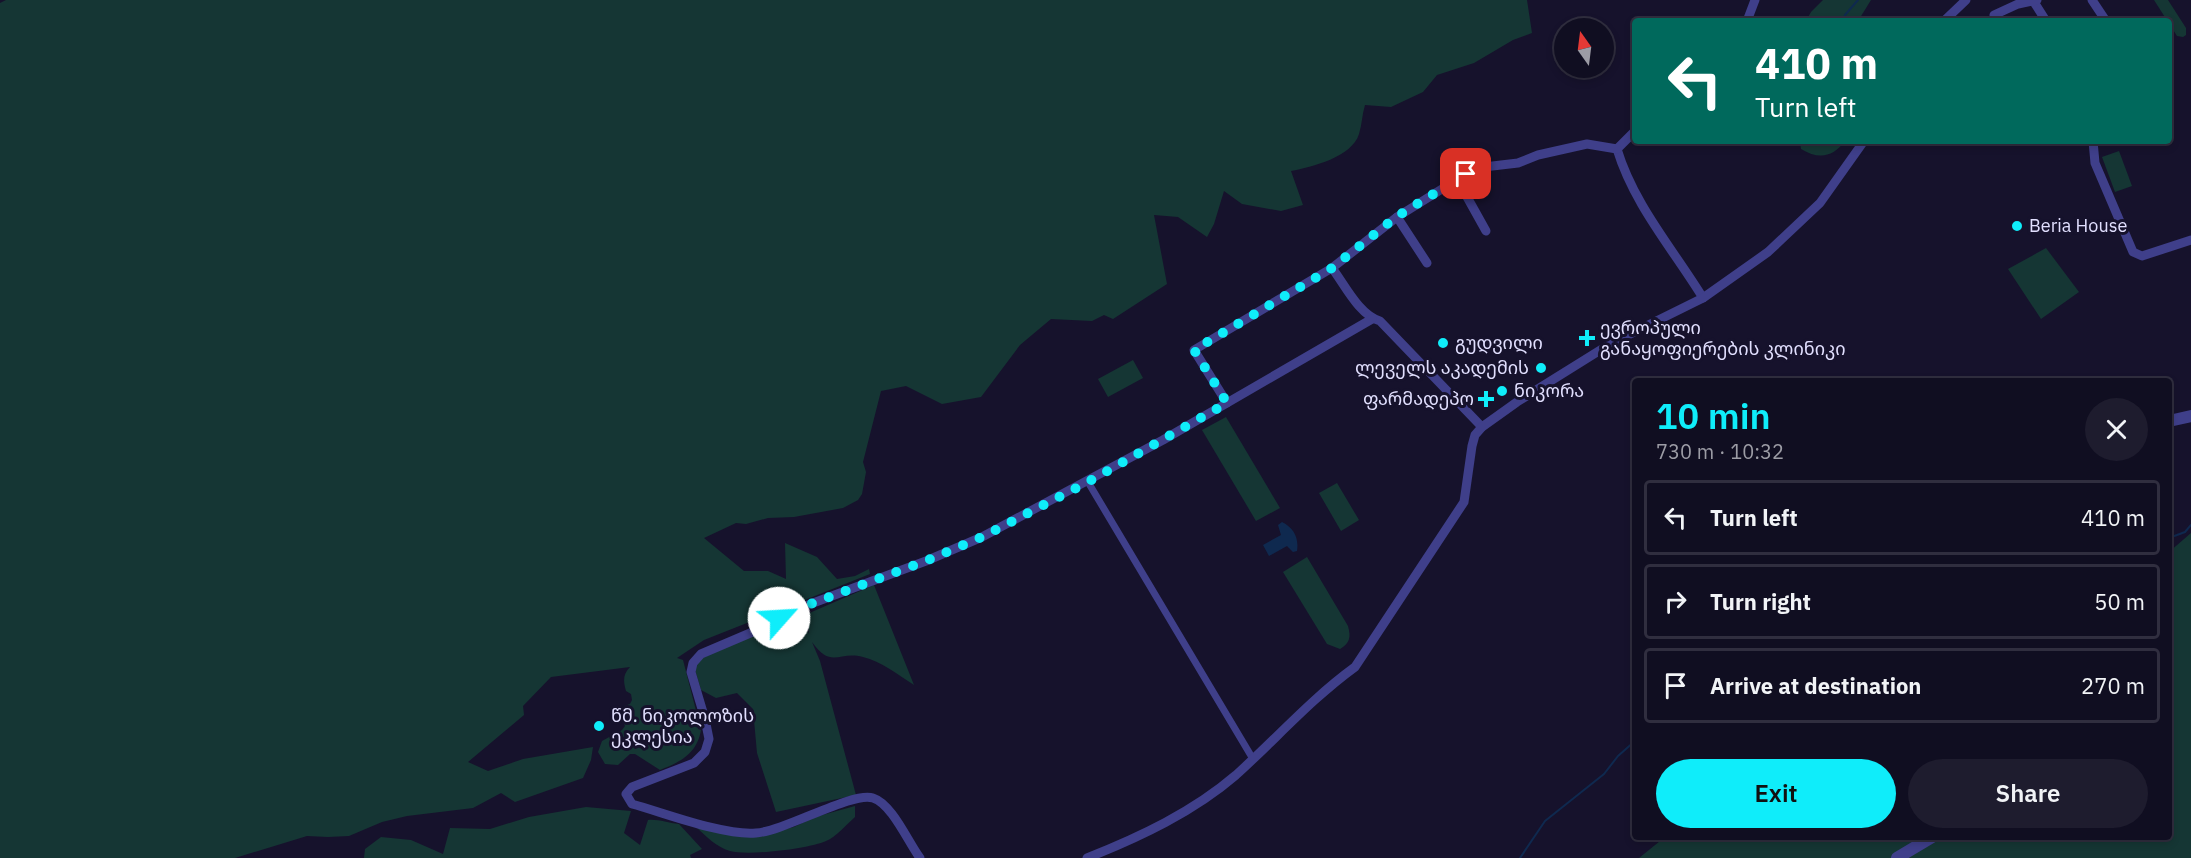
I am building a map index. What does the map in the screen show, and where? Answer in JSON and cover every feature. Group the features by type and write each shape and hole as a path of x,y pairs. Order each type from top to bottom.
{"street":[{"path":"1748,18 1755,0"},
{"path":"1947,18 1966,0"},
{"path":"2092,0 2104,18"},
{"path":"1995,15 2022,2 2036,1 2044,18"},
{"path":"1617,149 1632,134"},
{"path":"1227,403 1194,350 1332,268 1396,217 1457,179 1484,167 1518,163 1538,155 1587,144 1617,149"},
{"path":"1087,858 1124,843 1188,810 1234,776 1329,686 1355,667 1464,502 1472,446 1475,435 1482,427 1517,402 1610,344 1703,298 1768,252 1820,203 1862,144"},
{"path":"2093,144 2095,163 2133,252 2142,256 2191,240"},
{"path":"1617,149 1622,166 1656,229 1703,298"},
{"path":"1457,179 1486,231"},
{"path":"1396,217 1427,263"},
{"path":"1332,268 1372,319 1380,321 1482,427"},
{"path":"920,858 885,804 872,797 859,797 794,823 757,833 731,832 632,804 626,795 632,787 694,763 705,752 709,739 692,672 693,663 701,654 762,628 797,609 926,561 982,537 1088,482 1372,319"},
{"path":"2172,420 2191,416"},
{"path":"1088,482 1253,759"},
{"path":"1897,858 1924,840"}],"green space":[{"path":"6,0 1527,0 1532,33 1513,40 1474,63 1437,75 1423,92 1391,107 1365,105 1359,134 1348,149 1330,160 1291,171 1303,205 1281,211 1242,204 1224,191 1214,224 1207,237 1178,217 1154,215 1167,284 1113,319 1104,315 1092,321 1051,319 1020,345 981,397 942,404 906,386 881,391 863,462 866,472 862,494 858,500 843,508 794,517 768,518 746,524 736,523 704,538 744,571 768,571 786,579 785,543 817,557 837,579 855,576 869,569 870,574 704,640 677,658 683,660 701,730 692,751 674,764 660,770 635,754 630,754 618,765 605,764 598,752 602,741 625,726 620,710 632,700 631,694 626,691 624,681 630,667 551,677 523,706 524,715 468,762 488,771 523,759 593,747 591,760 583,778 515,802 501,793 473,808 407,816 382,822 349,836 307,836 235,858 0,858 0,3"},
{"path":"1823,0 1871,0 1860,18 1808,18"},
{"path":"2154,0 2168,0 2186,28 2186,35 2177,36 2172,28 2172,18 2166,18"},
{"path":"1800,144 1842,144 1836,151 1820,156 1801,149"},
{"path":"2119,151 2132,186 2115,192 2102,157"},
{"path":"2046,248 2079,292 2041,319 2008,269"},
{"path":"1133,360 1143,378 1108,397 1098,379"},
{"path":"1226,417 1280,508 1256,521 1202,430"},
{"path":"1337,483 1359,520 1341,531 1319,493"},
{"path":"2191,533 2191,858 1639,858 1661,840 2172,840 2172,549"},
{"path":"1307,557 1348,626 1349,639 1340,649 1327,644 1283,572"},
{"path":"874,585 914,685 870,659 855,655 831,657 825,655 812,642 820,661 856,795 776,812 757,753 753,709 737,693 716,698 701,690 693,663 797,609 809,634 807,614"},
{"path":"855,806 855,817 833,837 817,844 792,849 750,853 730,851 716,844 696,827 755,836 794,827 815,817"},
{"path":"586,807 631,811 624,833 640,845 648,820 656,820 679,824 702,849 690,855 691,858 364,858 365,849 381,837 411,840 443,854 450,828 490,829 529,817"}],"water":[{"path":"1282,522 1295,534 1297,551 1293,552 1287,546 1269,556 1263,545 1281,535 1278,525"}],"waterway":[{"path":"1844,18 1858,0"},
{"path":"2172,537 2185,532 2191,525"},
{"path":"1520,858 1545,821 1604,774 1618,756 1632,744"}],"place":[{"name":"Beria House","path":"2017,226"},
{"name":"ევროპული განაყოფიერების კლინიკი","path":"1587,338"},
{"name":"გუდვილი","path":"1443,343"},
{"name":"ლეველს აკადემის","path":"1541,368"},
{"name":"ნიკორა","path":"1502,391"},
{"name":"ფარმადეპო","path":"1486,399"},
{"name":"წმ. ნიკოლოზის ეკლესია","path":"599,726"}],"route":[{"path":"779,618 982,537 1088,482 1227,403 1194,350 1332,268 1396,217 1466,174"}]}
